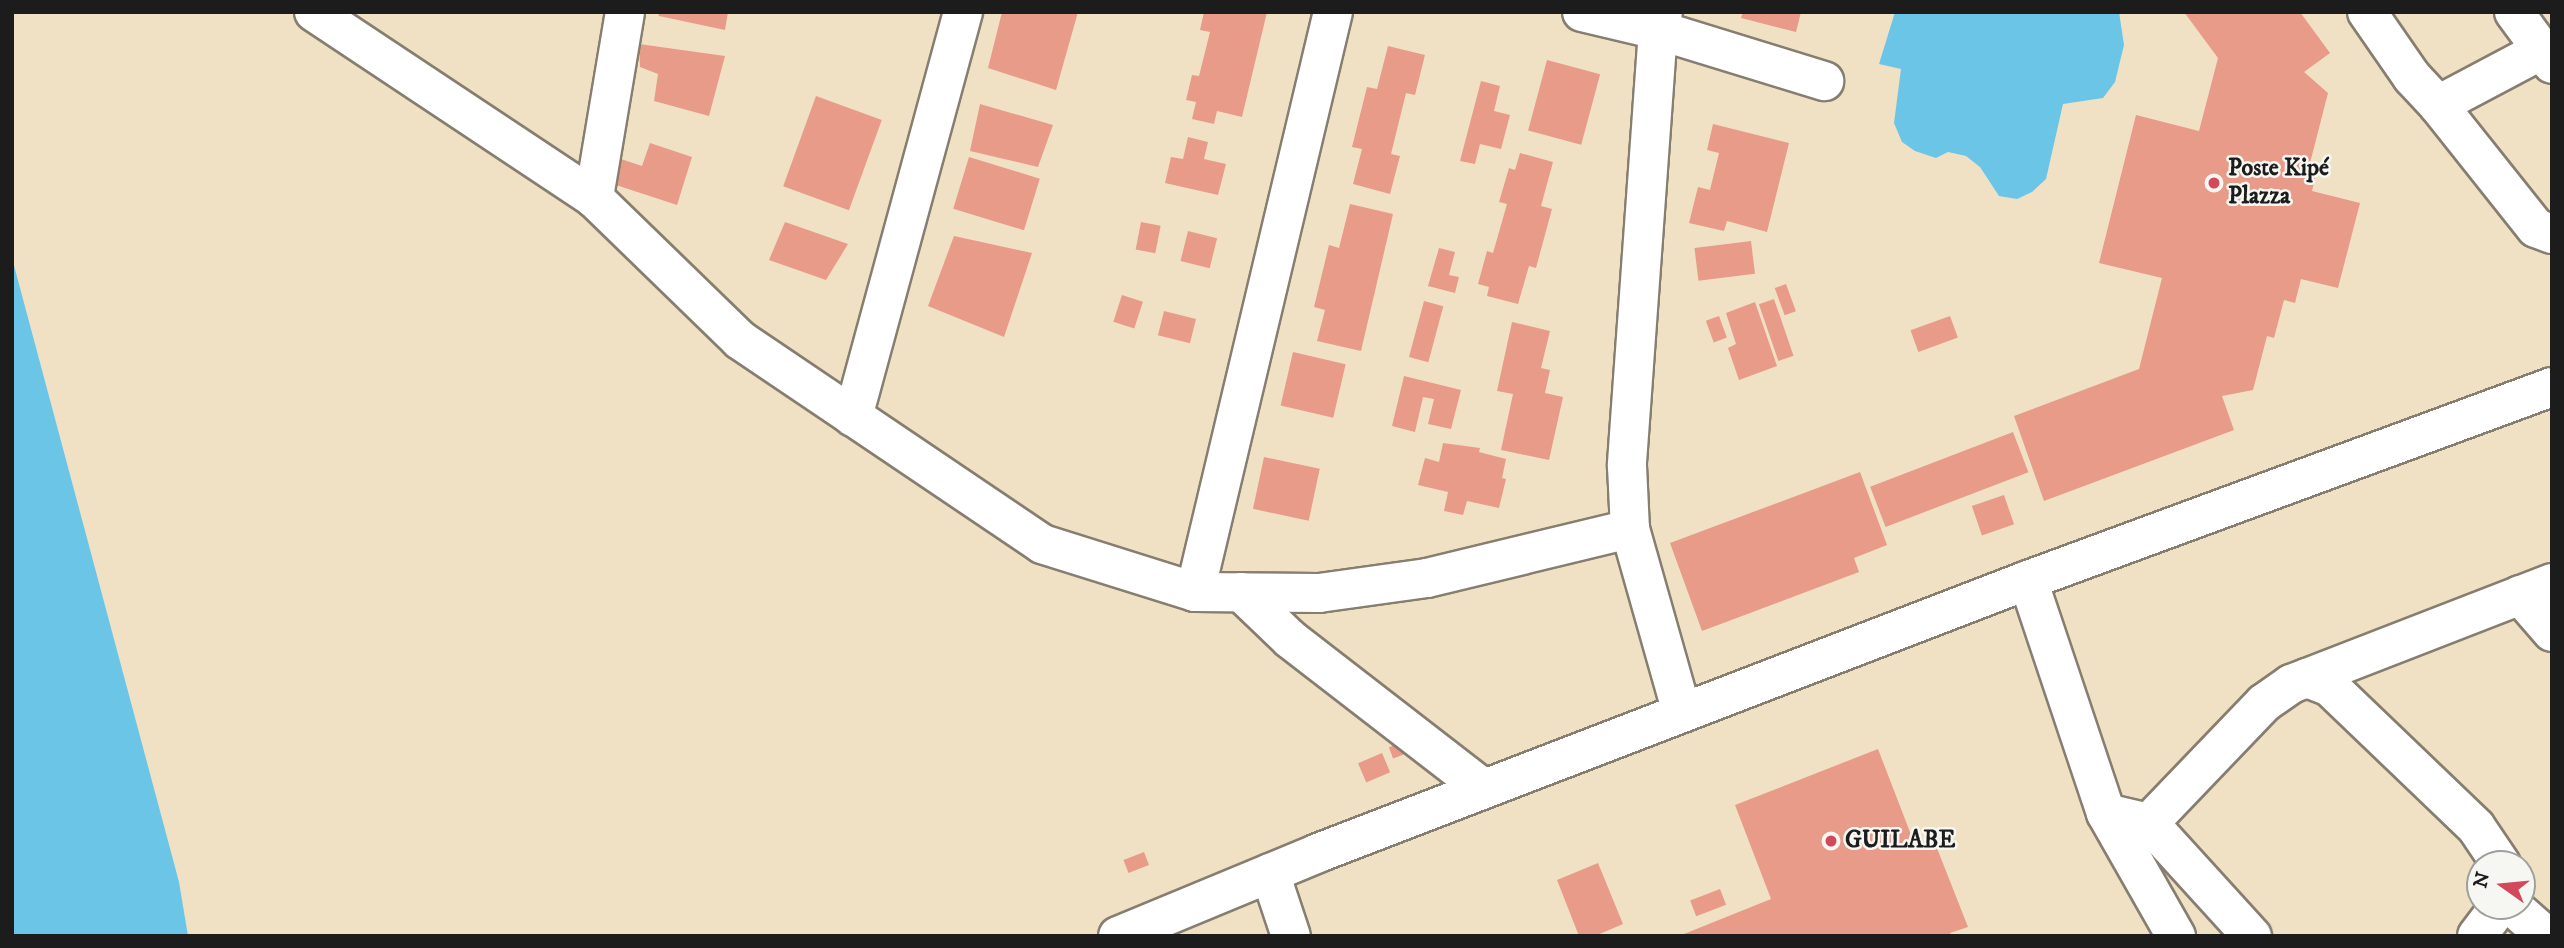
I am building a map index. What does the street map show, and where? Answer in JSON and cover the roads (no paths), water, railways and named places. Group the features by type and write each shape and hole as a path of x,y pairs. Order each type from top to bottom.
{"street":[{"path":"314,12 594,198 740,340 1041,544 1195,592 1319,593 1427,578 1630,529"},
{"path":"594,198 625,12"},
{"path":"853,417 963,12"},
{"path":"1195,592 1333,12"},
{"path":"1582,12 1660,21 1824,81"},
{"path":"2367,12 2412,76 2536,228 2552,234"},
{"path":"2438,105 2547,57 2514,12"},
{"path":"1660,21 1627,466 1630,529 1682,713"},
{"path":"1118,936 1484,789 2028,580 2552,387"},
{"path":"2028,580 2106,813 2176,936"},
{"path":"2149,822 2264,703 2291,684 2536,589 2552,632"},
{"path":"1241,592 1290,639 1484,789"},
{"path":"2308,678 2330,687 2476,827 2492,850"},
{"path":"2106,813 2149,822 2252,936"},
{"path":"1270,873 1291,936"},
{"path":"2477,936 2489,920"},
{"path":"2528,920 2546,936"}],"water":[{"path":"1895,12 2119,12 2124,45 2115,82 2103,98 2063,104 2046,179 2032,192 2017,199 1999,196 1980,167 1966,156 1948,152 1936,158 1915,151 1902,142 1894,123 1901,69 1879,64"},
{"path":"12,258 179,882 188,936 12,936"}],"place":[{"name":"Poste Kipé Plazza","path":"2214,183"},
{"name":"GUILABE","path":"1831,841"}]}
